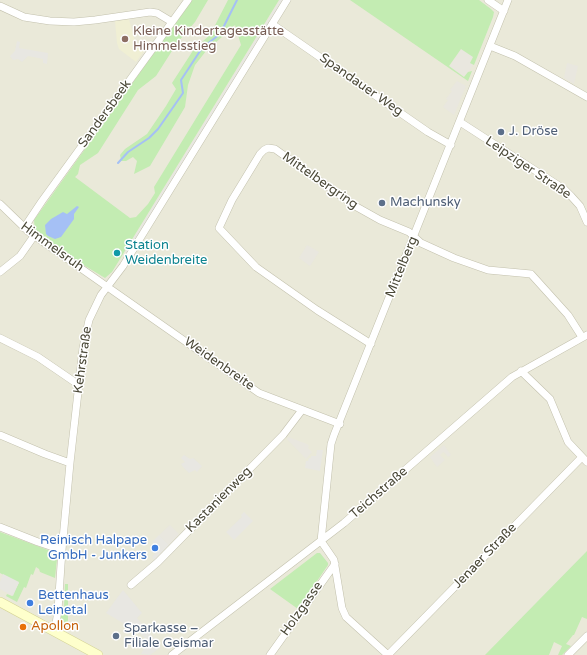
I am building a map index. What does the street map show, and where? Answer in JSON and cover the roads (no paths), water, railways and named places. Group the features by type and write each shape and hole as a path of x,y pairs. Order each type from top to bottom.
{"main road":[{"path":"0,602 98,655"}],"street":[{"name":"Sandersbeek","path":"24,228 188,0"},
{"name":"Kehrstraße","path":"53,630 56,624 58,610 70,463 87,325 98,300 124,263 286,0"},
{"path":"488,0 504,11"},
{"name":"Mittelberg","path":"321,541 332,444 508,0"},
{"path":"0,6 24,17 50,21 74,22 150,12 157,13 172,22"},
{"name":"Spandauer Weg","path":"272,24 428,132 451,145"},
{"path":"490,46 515,56 587,97"},
{"name":"Leipziger Straße","path":"460,122 564,189 576,201 587,222"},
{"name":"Mittelbergring","path":"371,344 317,310 256,267 219,228 232,200 260,154 268,148 275,149 355,206 380,220 409,232 414,237"},
{"name":"Himmelsruh","path":"0,204 34,236 107,287"},
{"path":"0,272 20,256 34,236"},
{"path":"414,237 421,243 454,258 488,270 532,274 568,315 584,336"},
{"name":"Weidenbreite","path":"107,287 260,393 340,424"},
{"name":"Teichstraße","path":"172,655 353,515 512,377 584,336"},
{"path":"0,338 38,357 79,385"},
{"path":"521,371 550,399 568,442 584,460"},
{"name":"Kastanienweg","path":"131,585 158,562 283,435 302,410"},
{"path":"0,435 70,463"},
{"name":"Jenaer Straße","path":"388,655 584,460"},
{"path":"0,527 62,550"},
{"path":"321,541 332,557 342,608 346,617 388,655"},
{"name":"Holzgasse","path":"270,655 334,564"},
{"path":"568,655 587,636"}],"water":[{"path":"77,206 79,207 74,214 74,219 61,237 55,239 46,234 45,225 51,219 63,212 67,214"}],"waterway":[{"path":"118,163 128,152 149,138 158,129 183,93 181,80 202,48 220,34 237,0"}],"place":[{"name":"Kleine Kindertagesstätte Himmelsstieg","path":"125,39"},
{"name":"J. Dröse","path":"501,132"},
{"name":"Machunsky","path":"382,203"},
{"name":"Station Weidenbreite","path":"117,253"},
{"name":"Reinisch Halpape GmbH - Junkers","path":"155,548"},
{"name":"Bettenhaus Leinetal","path":"30,603"},
{"name":"Apollon","path":"23,627"},
{"name":"Sparkasse – Filiale Geismar","path":"116,636"}]}
